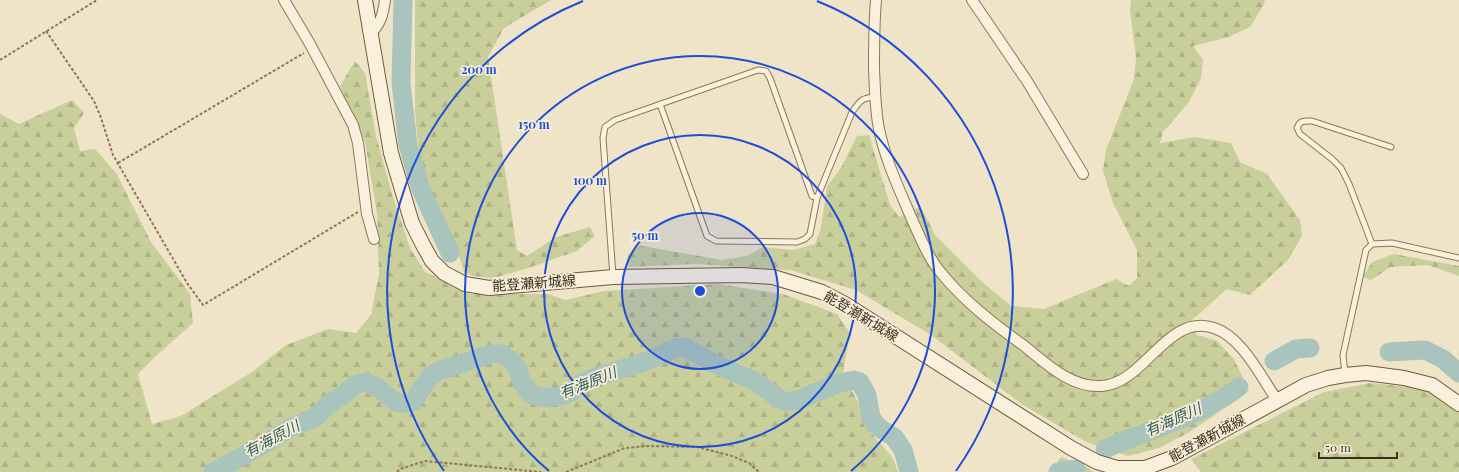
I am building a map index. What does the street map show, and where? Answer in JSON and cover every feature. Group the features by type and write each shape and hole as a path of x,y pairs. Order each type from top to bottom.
{"main road":[{"name":"能登瀬新城線","path":"365,0 390,153 412,223 432,261 444,273 465,284 489,288 613,277 747,275 773,277 822,292 845,304 1071,448 1097,462 1117,468 1145,468 1172,458 1306,385 1328,378 1366,373 1404,378 1432,386 1459,404"}],"street":[{"path":"284,0 312,48 353,125 358,143 366,209 374,239"},
{"path":"370,34 377,27 383,15 385,0"},
{"path":"876,0 873,26 875,97 879,130 906,207 924,245 940,272 961,296 993,323 1064,377 1086,385 1102,386 1117,382 1129,375 1172,337 1185,329 1197,326 1214,328 1226,334 1241,346 1277,400"},
{"path":"972,0 1027,81 1083,174"}],"lane":[{"path":"613,277 603,138 605,127 615,120 758,70 766,71 770,78 812,196 817,198"},
{"path":"660,104 708,236 716,241 797,242 805,239 810,234 817,198 852,112 864,98 875,97"},
{"path":"1372,244 1349,184 1341,168 1300,134 1297,128 1299,123 1303,120 1312,121 1391,147"},
{"path":"1345,375 1343,355 1366,250 1372,244 1392,243 1459,258"}],"path":[{"path":"0,60 97,0"},
{"path":"46,32 94,101 113,155 187,283 203,305 366,209"},
{"path":"118,163 312,48"},
{"path":"566,472 625,448 648,446 696,447 732,456 749,463 759,472"},
{"path":"397,472 400,469 425,461 542,472"}],"green space":[{"path":"415,0 551,0 504,28 488,57 517,250 527,256 556,237 590,227 595,236 577,251 494,278 473,276 464,272 456,246 420,166 415,111"},
{"path":"1131,0 1265,0 1250,27 1229,37 1193,46 1203,60 1201,78 1189,102 1163,132 1160,143 1195,137 1231,143 1240,162 1267,174 1300,220 1302,236 1287,261 1250,295 1227,289 1192,320 1197,335 1217,341 1234,359 1243,378 1242,393 1215,415 1188,433 1159,448 1128,456 1088,443 1023,405 931,335 856,290 790,270 696,264 629,267 627,256 637,245 722,260 747,256 763,247 793,250 815,244 821,228 827,186 841,168 857,136 869,135 890,205 899,217 918,208 922,209 935,235 982,282 1011,306 1044,309 1116,279 1129,286 1137,278 1137,250 1113,203 1103,171 1106,150 1134,79 1136,58 1130,9"},
{"path":"355,61 365,73 376,136 392,194 410,248 425,272 471,294 548,294 565,300 604,291 718,284 783,294 837,314 850,333 843,374 859,404 864,425 893,458 898,472 0,472 0,114 19,124 72,100 84,113 74,128 80,151 95,149 116,173 151,242 190,294 193,323 138,374 152,424 181,416 252,372 286,345 328,329 356,333 371,315 379,274 377,213 365,142 340,86"},
{"path":"1394,254 1459,266 1459,276 1428,265 1391,267 1371,280 1363,277 1372,262"},
{"path":"1370,383 1409,387 1435,394 1459,410 1459,472 1201,472 1191,459 1324,392"},
{"path":"1061,457 1086,467 1094,472 1051,472"}],"waterway":[{"path":"403,0 401,83 408,145 420,187 450,253"},
{"name":"有海原川","path":"213,472 290,428 315,418 329,404 342,396 355,385 365,382 377,387 397,402 413,402 430,376 438,371 491,354 502,354 513,361 518,370 522,383 530,394 544,398 564,395 572,392 582,383 593,378 644,362 676,348 685,347 717,365 755,381 786,402 798,400 839,383 854,380 860,382 867,395 871,417 875,424 894,437 903,450 909,472"},
{"name":"有海原川","path":"1274,361 1296,349 1310,348"},
{"name":"有海原川","path":"1389,352 1425,350 1443,359 1459,373"},
{"name":"有海原川","path":"1105,449 1191,415 1208,407 1239,387"},
{"name":"有海原川","path":"1058,472 1076,469"}]}
